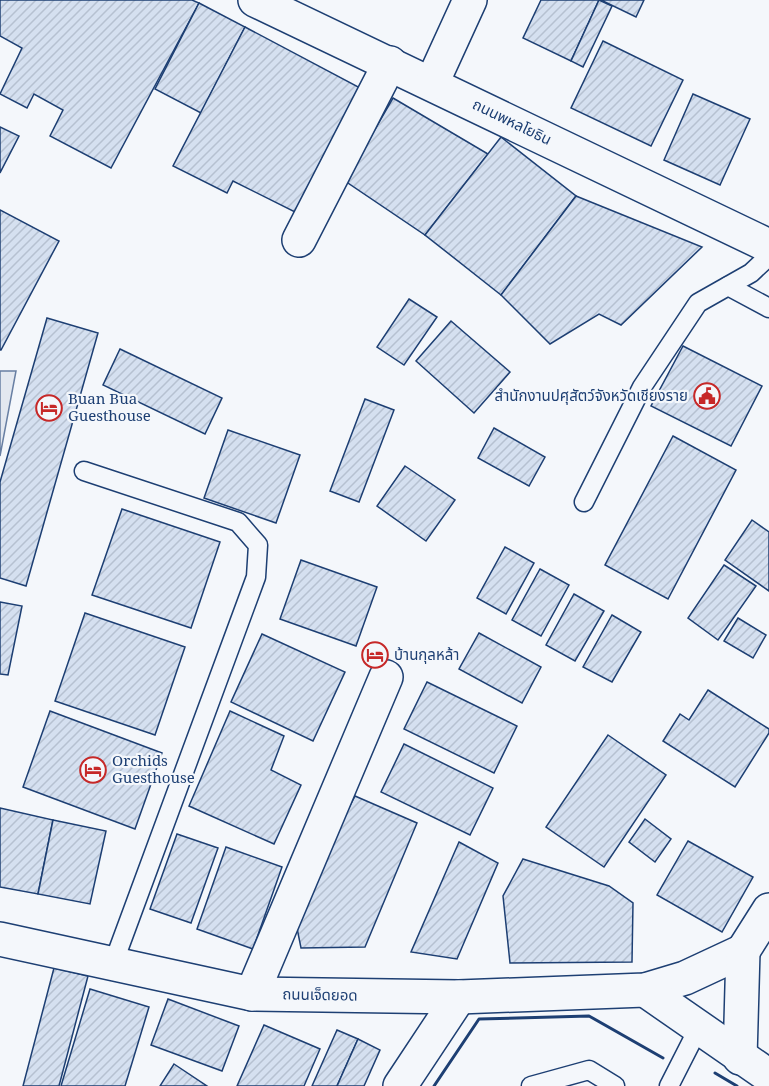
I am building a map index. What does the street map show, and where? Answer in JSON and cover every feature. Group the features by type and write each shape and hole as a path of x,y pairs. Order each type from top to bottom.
{"street":[{"name":"ถนนพหลโยธิน","path":"255,0 769,246"},
{"path":"432,83 470,0"},
{"path":"299,240 390,63"},
{"path":"252,994 386,677"},
{"path":"740,1058 743,951 769,910"},
{"name":"ถนนเจ็ดยอด","path":"0,939 252,994 459,997 645,990 685,978 743,951"},
{"path":"645,990 698,1029 769,1076"},
{"path":"400,1086 459,997"}],"lane":[{"path":"584,502 642,387 698,303 751,273 769,256"},
{"path":"728,286 769,308"},
{"path":"84,471 238,522 258,545 256,577 113,964"},
{"path":"669,1086 698,1029"},
{"path":"531,1086 590,1070 615,1086"}],"shaded area":[{"path":"0,371 16,371 0,456"}],"building":[{"path":"0,0 192,0 199,3 111,168 50,136 63,110 34,94 27,108 0,94 22,48 0,36"},
{"path":"541,0 599,0 571,61 523,38"},
{"path":"599,0 612,6 583,67 571,61"},
{"path":"601,0 644,0 636,17"},
{"path":"199,3 245,27 201,113 155,89"},
{"path":"245,27 364,90 301,215 233,181 227,193 173,166"},
{"path":"603,41 683,80 651,146 571,108"},
{"path":"693,94 750,119 720,185 664,160"},
{"path":"393,98 488,154 425,235 345,181"},
{"path":"0,127 19,136 0,173"},
{"path":"501,137 576,196 501,295 425,235"},
{"path":"576,196 702,247 621,325 599,314 550,344 501,295"},
{"path":"0,210 59,241 1,350 0,350"},
{"path":"409,299 437,317 404,365 377,347"},
{"name":"Buan Bua Guesthouse","path":"47,318 98,333 26,586 0,578 0,482"},
{"path":"451,321 510,372 474,413 416,361"},
{"name":"สำนักงานปศุสัตว์จังหวัดเชียงราย","path":"683,346 762,386 731,446 651,406"},
{"name":"Buan Bua Guesthouse","path":"120,349 222,398 205,434 103,385"},
{"path":"365,399 394,410 359,502 330,491"},
{"path":"494,428 545,457 529,486 478,458"},
{"path":"228,430 300,455 276,523 204,498"},
{"path":"673,436 736,470 668,599 605,565"},
{"path":"405,466 455,500 426,541 377,506"},
{"path":"122,509 220,542 191,628 92,595"},
{"path":"752,520 769,532 769,591 725,560"},
{"path":"505,547 534,563 506,614 477,598"},
{"path":"301,560 377,587 356,646 280,619"},
{"path":"724,565 756,586 718,640 688,618"},
{"path":"540,569 569,585 541,636 512,620"},
{"path":"574,594 604,611 575,661 546,645"},
{"path":"0,602 22,606 8,675 0,674"},
{"path":"85,613 185,647 155,735 55,701"},
{"path":"612,615 641,632 612,682 583,667"},
{"path":"738,618 766,635 753,658 724,641"},
{"path":"479,633 541,667 522,703 459,669"},
{"path":"262,634 345,672 313,741 231,702"},
{"path":"427,682 517,726 494,773 404,729"},
{"path":"708,690 769,729 769,733 735,787 663,741 680,714 689,720"},
{"name":"Orchids Guesthouse","path":"50,711 162,753 135,829 23,787"},
{"path":"230,711 284,736 271,770 301,785 274,844 189,806"},
{"path":"608,735 666,775 604,867 546,827"},
{"path":"404,744 493,788 470,835 381,792"},
{"path":"355,796 417,823 365,947 301,948 294,913"},
{"path":"0,808 53,820 38,894 0,887"},
{"path":"645,819 671,839 655,862 629,842"},
{"path":"53,820 106,831 90,904 38,894"},
{"path":"177,834 218,848 191,923 150,909"},
{"path":"688,841 753,877 722,932 657,895"},
{"path":"459,842 498,863 457,959 411,952"},
{"path":"226,847 282,867 253,949 197,929"},
{"path":"523,859 609,886 633,903 632,962 510,963 503,896"},
{"path":"54,968 88,976 59,1086 23,1086"},
{"path":"90,989 149,1007 125,1086 61,1086"},
{"path":"168,999 239,1026 222,1071 151,1045"},
{"path":"264,1025 320,1049 304,1086 237,1086"},
{"path":"337,1030 358,1039 337,1086 312,1086"},
{"path":"358,1039 380,1050 364,1086 337,1086"},
{"path":"174,1064 207,1086 160,1086"}],"wall":[{"path":"434,1086 479,1019 589,1016 663,1058"},
{"path":"715,1073 737,1086"}],"place":[{"name":"สำนักงานปศุสัตว์จังหวัดเชียงราย","path":"707,396"},
{"name":"Buan Bua Guesthouse","path":"49,408"},
{"name":"บ้านกุลหล้า","path":"375,655"},
{"name":"Orchids Guesthouse","path":"93,770"}]}
